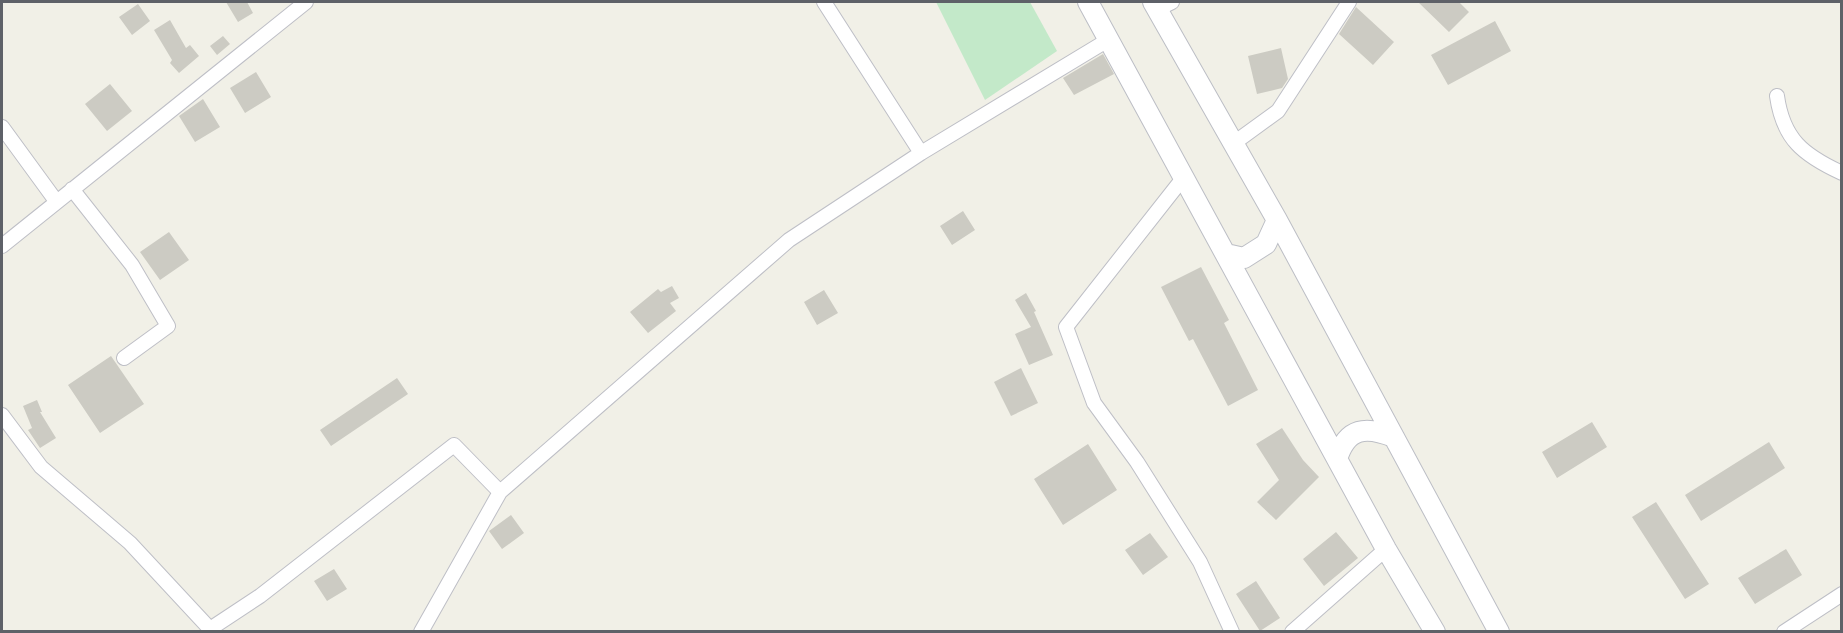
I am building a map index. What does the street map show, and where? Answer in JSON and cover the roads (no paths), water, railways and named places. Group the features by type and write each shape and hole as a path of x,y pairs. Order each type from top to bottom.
{"main road":[{"path":"1088,2 1386,549 1435,632"},
{"path":"1161,4 1499,632"},
{"path":"1226,254 1244,258 1266,244 1277,219"},
{"path":"1337,459 1341,446 1350,435 1374,429 1394,437"}],"street":[{"path":"2,246 306,2"},
{"path":"824,2 921,153"},
{"path":"1234,143 1278,111 1348,2"},
{"path":"421,632 500,492 789,240 921,153 1108,40"},
{"path":"1777,96 1780,117 1794,142 1808,157 1842,173"},
{"path":"2,127 56,201"},
{"path":"1184,177 1066,327 1094,403 1137,462 1200,562 1232,632"},
{"path":"72,189 132,265 168,326 124,358"},
{"path":"2,414 41,466 130,543 210,628 260,596 454,445 500,492"},
{"path":"1292,632 1386,549"},
{"path":"1790,630 1842,594"}]}
